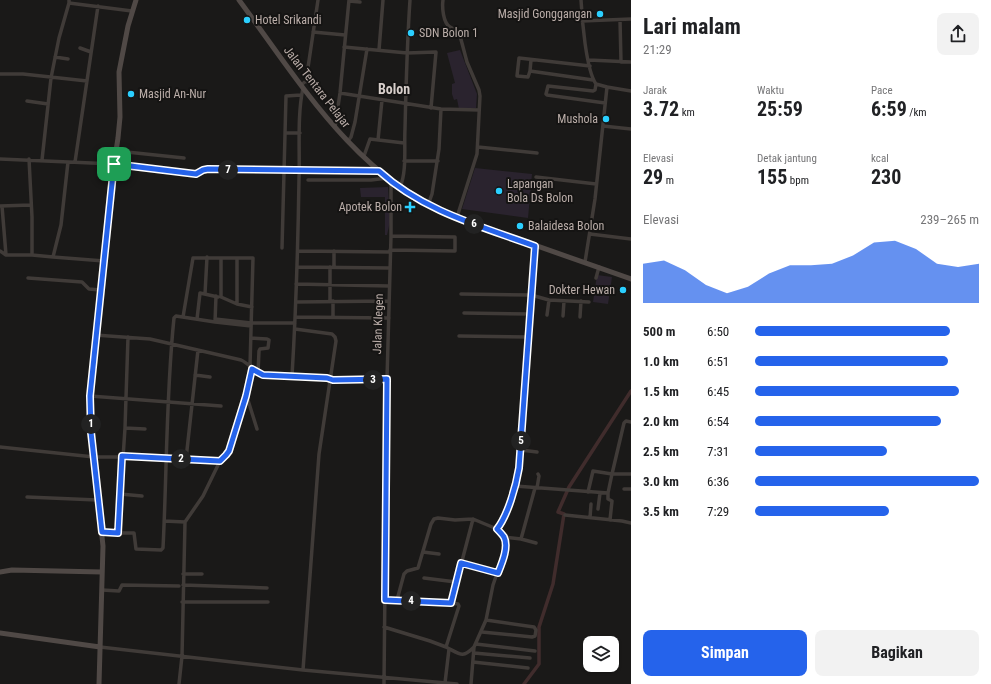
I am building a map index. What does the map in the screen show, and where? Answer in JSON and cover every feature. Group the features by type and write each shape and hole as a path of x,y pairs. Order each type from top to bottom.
{"street":[{"path":"99,684 102,532 91,432 90,396 95,335 120,112 119,72 124,44 136,0"},
{"name":"Jalan Tentara Pelajar","path":"239,0 302,86 335,127 389,180 428,205 457,217 631,279"},
{"path":"292,376 296,317 301,95 302,86 306,81 318,0"},
{"path":"335,127 340,93 349,0 360,2"},
{"path":"379,50 383,0"},
{"path":"400,187 402,182 404,161 410,0"},
{"path":"443,0 442,7 446,23 459,32 467,62 479,90 478,147 476,160 457,217"},
{"path":"582,0 582,21 588,60 593,80 596,84 631,92"},
{"path":"42,160 51,78 69,1 132,11"},
{"path":"75,162 98,6"},
{"path":"582,21 631,19"},
{"path":"620,20 621,62"},
{"path":"313,32 345,35"},
{"path":"344,47 407,53 436,52 431,108"},
{"path":"80,48 91,52"},
{"path":"348,141 351,137 355,122 367,49"},
{"path":"55,57 68,59"},
{"path":"531,60 528,77 517,75 519,59 531,60 590,66"},
{"path":"588,60 631,62"},
{"path":"530,71 593,80"},
{"path":"0,74 23,74 87,81"},
{"path":"306,81 316,85"},
{"path":"596,84 593,92 548,86 546,94 605,103"},
{"path":"585,262 590,234 607,87"},
{"path":"340,93 431,108 479,110"},
{"path":"282,248 286,96 301,95"},
{"path":"378,140 382,100"},
{"path":"27,101 48,104"},
{"path":"428,205 432,194 438,162 441,109"},
{"path":"603,126 631,129"},
{"path":"285,133 300,133"},
{"path":"364,156 369,140 404,143"},
{"path":"478,147 537,153"},
{"path":"116,151 184,158"},
{"path":"0,159 29,159 114,164 192,174 197,174 208,169 379,171"},
{"path":"29,159 32,255"},
{"path":"404,161 438,162"},
{"path":"53,257 61,225 68,162"},
{"path":"536,177 596,184"},
{"path":"308,180 389,180"},
{"name":"Jalan Klegen","path":"384,684 387,379 391,236 389,180"},
{"path":"6,255 1,206 31,205"},
{"path":"454,231 455,256"},
{"path":"590,234 631,239"},
{"path":"391,236 455,237"},
{"path":"497,529 504,518 518,476 535,246"},
{"path":"0,251 6,255 32,255 104,261"},
{"path":"298,251 455,251"},
{"path":"332,317 330,284 334,251"},
{"path":"178,684 182,656 181,586 183,574 185,522 203,496 220,461 229,451 246,396 251,367 253,259 194,257 192,259 183,317"},
{"path":"205,294 207,257"},
{"path":"221,258 221,297"},
{"path":"237,258 237,304"},
{"path":"297,267 390,268"},
{"path":"596,278 599,267"},
{"path":"28,278 82,282 89,289 100,290"},
{"path":"296,284 389,286"},
{"path":"197,319 200,294 221,297 237,304 252,307"},
{"path":"461,294 531,295 549,300 589,302"},
{"path":"215,320 216,296"},
{"path":"547,315 549,300"},
{"path":"296,302 389,301"},
{"path":"563,316 564,301"},
{"path":"580,317 581,302"},
{"path":"464,313 530,314"},
{"path":"102,532 134,534 136,549 161,550 163,548 171,344 175,317 246,324 295,323"},
{"path":"296,317 388,318"},
{"path":"295,329 332,334 336,341 336,351 320,454 303,670"},
{"path":"95,335 150,339 241,360 263,375 331,379 387,379"},
{"path":"459,336 528,337"},
{"path":"118,533 128,337"},
{"path":"251,338 268,340 268,348 260,350 258,373"},
{"path":"186,459 198,350"},
{"path":"195,375 210,377"},
{"path":"90,396 221,406"},
{"path":"246,396 257,429"},
{"path":"610,520 612,501 608,499 608,494 612,474 624,423 626,421 631,422"},
{"path":"124,428 145,429"},
{"path":"0,447 94,457 122,456 220,461"},
{"path":"521,450 537,452"},
{"path":"588,492 593,470 612,474 631,474"},
{"path":"521,539 536,488 539,476 538,474"},
{"path":"515,486 608,494"},
{"path":"624,489 631,489"},
{"path":"598,509 600,493"},
{"path":"120,494 142,496"},
{"path":"27,497 98,500"},
{"path":"590,518 591,504"},
{"path":"565,515 631,523"},
{"path":"384,627 430,641 464,655 468,654 475,646 486,620 493,585 505,547 504,537 497,529 473,519 434,519 431,524 418,568 407,571 403,576 397,600"},
{"path":"451,603 473,519"},
{"path":"164,521 185,522"},
{"path":"504,537 536,543"},
{"path":"423,552 439,554"},
{"path":"461,563 498,573"},
{"path":"0,572 12,570 102,572"},
{"path":"183,574 202,574"},
{"path":"424,578 456,582"},
{"path":"102,590 118,591 122,586 267,588"},
{"path":"385,600 458,604 459,606 447,648 445,683"},
{"path":"182,602 268,602"},
{"path":"482,632 532,637 535,636 536,630 534,627 486,620"},
{"path":"0,633 100,647 303,670 457,684"},
{"path":"475,646 535,651"},
{"path":"471,684 475,646"},
{"path":"474,653 530,658"},
{"path":"473,662 528,668"}],"shaded area":[{"path":"460,50 477,94 476,108 459,109 457,99 454,100 452,94 452,84 455,83 447,53"},
{"name":"Lapangan Bola Ds Bolon","path":"475,168 532,174 528,218 462,209"},
{"path":"388,187 390,222 387,235 385,235 385,197 361,197 360,188"},
{"path":"597,275 612,277 608,304 593,302"}],"waterway":[{"path":"524,684 539,664 539,627 553,584 564,514 558,512 569,487 631,391"}],"place":[{"name":"Masjid Gonggangan","path":"600,14"},
{"name":"Hotel Srikandi","path":"247,20"},
{"name":"SDN Bolon 1","path":"411,33"},
{"name":"Masjid An-Nur","path":"131,94"},
{"name":"Mushola","path":"606,119"},
{"name":"Lapangan Bola Ds Bolon","path":"499,191"},
{"name":"Apotek Bolon","path":"410,207"},
{"name":"Balaidesa Bolon","path":"520,226"},
{"name":"Dokter Hewan","path":"623,290"}],"district":[{"name":"Bolon","path":"394,89"}],"route":[{"path":"114,164 192,174 198,174 200,171 208,169 268,171 379,171 391,181 428,205 452,216 535,246 519,468 518,476 507,510 497,529 504,537 505,542 502,563 498,573 461,563 451,603 385,600 387,379 333,380 330,378 263,375 252,369 246,396 229,451 226,455 220,461 122,456 118,533 102,532 91,432 90,396 114,164"}]}
